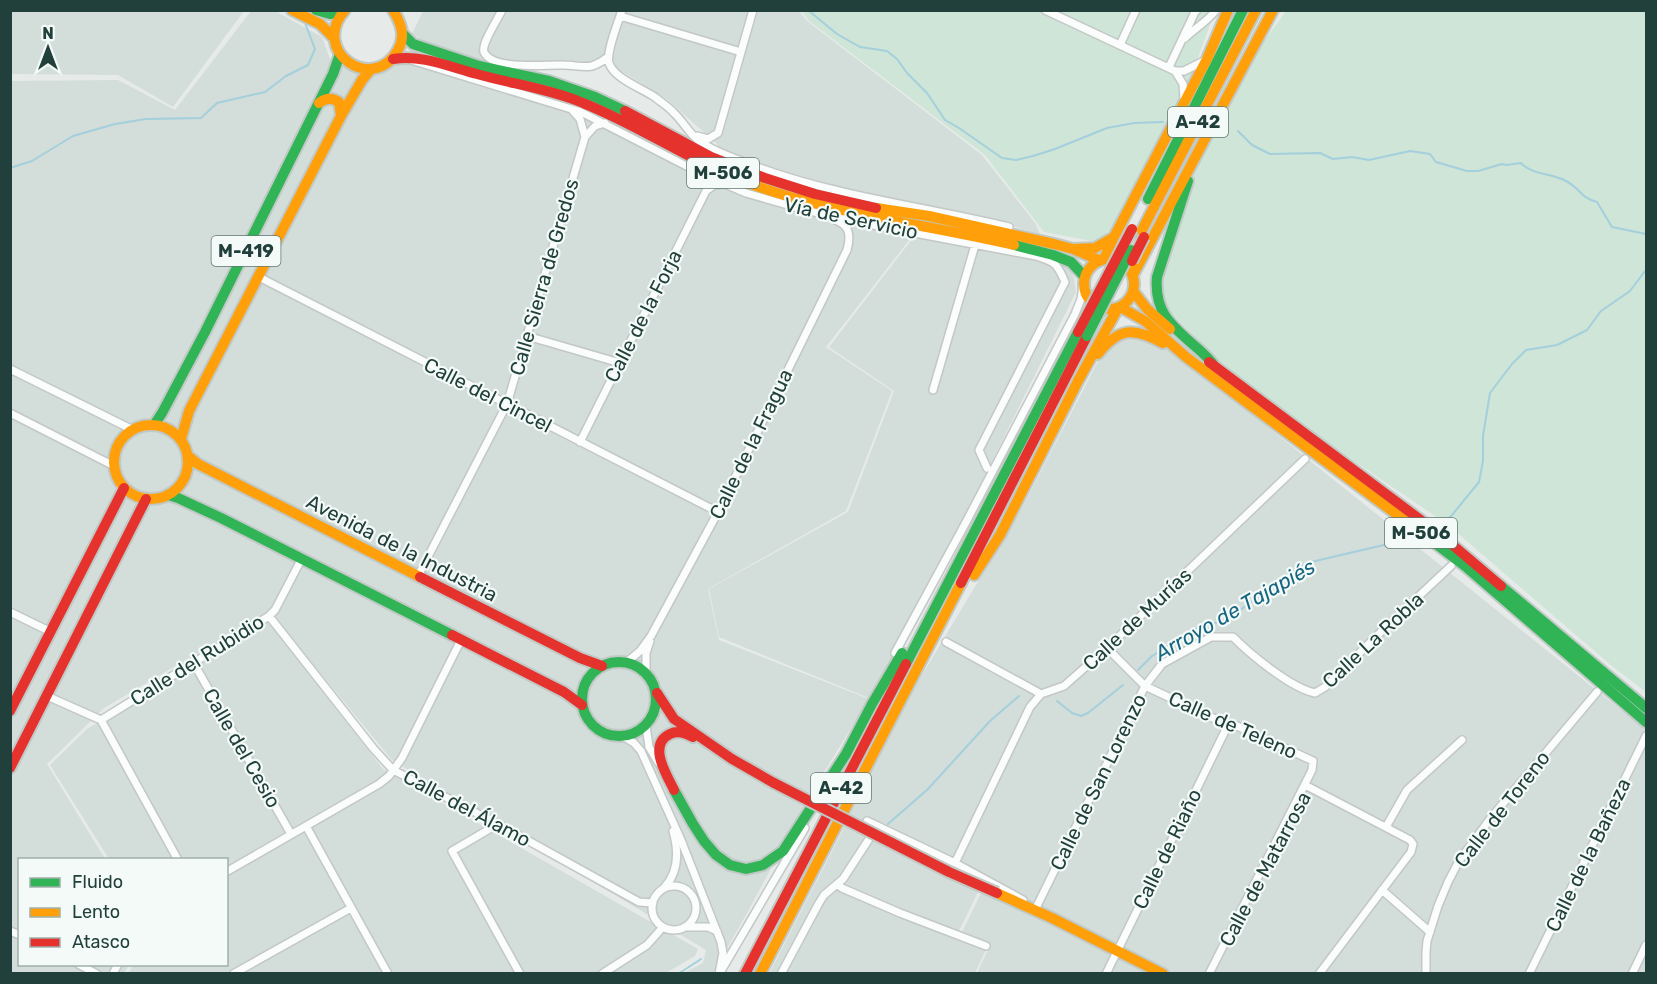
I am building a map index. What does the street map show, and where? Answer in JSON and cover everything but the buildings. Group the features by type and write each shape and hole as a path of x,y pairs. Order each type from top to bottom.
{"main road":[{"path":"292,10 326,27 334,38 340,54 348,63 359,68 371,69"},
{"path":"316,10 330,14 344,11"},
{"path":"393,10 400,21 403,34 399,58"},
{"path":"1084,281 1090,267 1101,260 1114,237 1207,59 1228,10"},
{"name":"A-42","path":"1139,233 1243,10"},
{"name":"A-42","path":"760,974 1040,430 1086,335 1256,10"},
{"path":"1139,233 1262,10"},
{"path":"944,615 965,589 1000,535 1078,381 1119,307 1128,301 1134,291 1133,275 1273,10"},
{"path":"1249,54 1281,10"},
{"path":"334,38 336,24 344,11"},
{"name":"M-506","path":"403,34 413,44 479,66 549,81 595,97 636,116 711,157 815,194 872,207 929,216 1054,244 1101,260 1113,259 1128,267 1133,275"},
{"name":"M-419","path":"154,425 205,332 319,103 340,54"},
{"name":"M-506","path":"371,69 379,68 399,58 419,58 542,90 582,102 611,115 714,169 756,186 849,212 984,238 1064,258 1076,266 1084,281 1085,293 1095,305 1102,309 1119,307 1145,321 1186,357 1464,566 1647,722"},
{"name":"M-419","path":"181,440 189,411 341,116 363,76 371,69"},
{"path":"319,103 327,98 334,98 339,102 341,116"},
{"path":"1202,142 1157,277 1155,292 1161,312 1215,367"},
{"path":"1073,249 1095,248 1114,237"},
{"name":"M-506","path":"1134,291 1147,309 1215,367 1442,536 1647,708"},
{"path":"1078,381 1104,346 1120,332 1148,334 1186,357"},
{"name":"A-42","path":"745,974 937,602 1086,335"},
{"path":"154,425 169,429 181,440 186,447 188,468 185,479 178,489 157,499 146,499 124,488 117,478 114,466 116,452 122,439 133,430 154,425"},
{"name":"Avenida de la Industria","path":"188,456 195,462 418,576 580,658 602,666"},
{"path":"10,711 124,488"},
{"path":"168,495 197,506 564,692 582,705"},
{"path":"10,768 146,499"},
{"path":"732,759 708,748 686,732 677,732 663,737 658,749 674,790 705,844 714,855 735,867 756,867 776,858 783,851 846,754 872,704 918,627 937,602"},
{"path":"656,692 655,711 648,722 638,731 622,736 604,733 592,725 582,705 582,693 586,682 602,666 614,662 627,662 637,666 646,673 674,719 732,759 774,783 949,872 1052,918 1163,974"},
{"path":"648,722 663,718 674,719"}],"street":[{"path":"502,10 483,46 484,54 499,62 527,65 564,64 584,67 603,62 608,57 621,13 741,52"},
{"path":"692,133 708,139 718,133 753,10"},
{"path":"1045,10 1172,69 1184,70 1207,59"},
{"path":"1064,20 1069,10"},
{"path":"1120,45 1136,10"},
{"path":"1172,69 1197,10"},
{"path":"1207,10 1208,20"},
{"path":"1183,40 1208,20 1216,10"},
{"name":"Vía de Servicio","path":"608,57 610,66 615,72 654,96 702,144 730,157 802,182 845,193 1009,228"},
{"name":"Vía de Servicio","path":"399,58 581,112 704,176 746,193 805,210 975,245 1037,253 1049,260 1059,267 1065,282 979,450 987,468"},
{"path":"1172,69 1183,84 1184,102"},
{"path":"572,109 580,119 585,137"},
{"path":"585,137 595,126 605,123"},
{"name":"Calle Sierra de Gredos","path":"418,576 507,405 585,137"},
{"path":"704,176 706,190 714,185 724,184"},
{"name":"Calle de la Forja","path":"580,442 706,190"},
{"name":"Calle de la Fragua","path":"627,662 640,651 651,636 718,512 847,250 850,238 848,229 842,222 805,210"},
{"path":"933,390 975,245"},
{"name":"Calle del Cincel","path":"259,278 718,512"},
{"path":"872,704 909,626 1075,314 1081,299 1084,281"},
{"path":"527,336 620,363"},
{"path":"10,369 133,430"},
{"path":"10,412 114,466"},
{"name":"Calle de Murías","path":"1041,694 1064,686 1107,648 1305,459"},
{"name":"Calle del Rubidio","path":"100,720 269,616 275,610 302,560"},
{"name":"Calle La Robla","path":"1233,637 1268,667 1308,692 1315,693 1326,687 1451,566"},
{"path":"10,612 51,632"},
{"name":"Calle del Álamo","path":"269,616 393,770 498,824 639,902 652,903"},
{"name":"Calle de la Fragua","path":"646,673 646,653 651,636"},
{"name":"Calle de San Lorenzo","path":"1036,908 1145,686 1162,664 1211,637 1233,637"},
{"path":"228,871 389,776 402,758 461,640"},
{"path":"946,642 1041,694 1030,707 955,863"},
{"name":"Calle de Teleno","path":"1107,648 1145,686 1313,761 1312,770 1305,785"},
{"name":"Calle del Cesio","path":"193,662 291,834"},
{"name":"Calle de Toreno","path":"1426,974 1426,952 1430,932 1438,906 1459,861 1474,839 1597,692"},
{"path":"47,696 100,720 177,858"},
{"path":"648,722 649,747 674,790"},
{"name":"Calle de Riaño","path":"1106,974 1228,725"},
{"path":"622,736 634,742 641,752 685,850 717,930 723,953 720,974"},
{"name":"Calle de la Bañeza","path":"1529,974 1647,736"},
{"path":"1386,827 1407,790 1462,740"},
{"path":"720,974 846,754"},
{"name":"Calle de Matarrosa","path":"1209,974 1305,785 1410,840 1413,848 1411,852 1382,890"},
{"path":"668,815 676,844 677,862 671,881 657,894 652,903 652,912 656,921 670,930 686,927 708,927 717,930"},
{"path":"781,974 824,895 843,879 869,839 867,821 955,863 1052,918"},
{"path":"498,824 452,851 520,974"},
{"path":"306,826 388,974"},
{"path":"837,884 986,946"},
{"path":"664,888 674,886 691,893 696,911 693,920 686,927"},
{"path":"1318,974 1382,890 1430,932"},
{"path":"233,974 244,971 351,908"},
{"path":"602,974 642,949 663,927"},
{"path":"1632,974 1647,945"},
{"path":"82,966 97,974"}],"shaded area":[{"path":"11,10 244,11 173,107 118,75 11,74"},
{"path":"251,11 275,11 322,37 332,64 370,75 399,61 421,63 581,108 713,175 803,206 917,230 826,347 892,391 846,511 708,589 719,640 869,699 818,782 713,973 684,973 703,963 706,950 392,760 269,611 104,708 47,764 104,858 18,858 18,966 128,966 124,973 11,973 10,81 118,80 175,110"},
{"path":"423,11 756,11 731,101 758,11 799,11 807,21 982,155 1035,223 1040,234 987,219 849,190 766,166 717,147 718,145 668,100 615,67 568,60 499,64 437,48 412,34"},
{"path":"919,230 1049,256 1070,270 1076,292 884,679 869,698 719,637 709,589 848,512 894,391 829,347"},
{"path":"1148,331 1646,730 1646,973 977,973 990,945 966,933 988,945 975,973 769,974 846,824 979,890 959,931 962,932 986,883 850,815 904,705 1021,510 1111,336"},
{"path":"268,622 383,769 698,949 695,956 664,974 129,973 132,966 228,966 228,858 108,858 50,765 87,729"}],"green space":[{"path":"802,11 1215,11 1187,88 1112,228 1097,242 1044,232 985,155 809,21"},
{"path":"1286,11 1646,11 1646,692 1612,666 1447,524 1286,415 1223,366 1164,305 1160,285 1193,177 1216,124 1263,43"}],"waterway":[{"path":"808,10 837,34 860,47 887,51 927,93 945,120 1002,158 1016,160 1033,156 1107,128 1134,123 1163,122"},
{"path":"10,168 32,161 73,136 115,124 146,119 201,118 217,103 265,92 286,76 308,65 315,49 305,23"},
{"path":"1238,131 1252,145 1270,154 1320,153 1333,159 1352,157 1369,160 1410,151 1430,154 1436,162 1467,171 1521,163 1531,170 1566,181 1587,198 1597,202 1612,227 1646,234"},
{"name":"Arroyo de Tajapiés","path":"1441,525 1479,482 1490,393 1512,364 1526,350 1557,345 1587,330 1601,311 1630,291 1646,271"},
{"name":"Arroyo de Tajapiés","path":"1138,670 1152,656 1192,630 1228,619 1307,563 1405,540"},
{"name":"Arroyo de Tajapiés","path":"1057,701 1072,713 1081,716 1123,685"},
{"name":"Arroyo de Tajapiés","path":"888,824 928,789 990,721 1019,696"},
{"name":"Arroyo de Tajapiés","path":"678,974 701,959"}],"traffic: fast":[{"path":"316,10 330,14 343,12"},
{"path":"1148,199 1243,10"},
{"path":"403,34 413,44 479,66 549,81 595,97 625,111"},
{"path":"154,425 205,332 333,74 340,54"},
{"path":"1188,181 1157,277 1158,300 1166,317 1215,367"},
{"path":"1014,245 1071,262 1084,276"},
{"path":"1087,336 1131,250"},
{"path":"906,664 1078,332"},
{"path":"168,495 221,518 452,635"},
{"path":"1423,534 1465,566 1646,722"},
{"path":"1501,586 1646,708"},
{"path":"674,790 693,824 716,855 730,865 746,869 763,865 783,851 846,754 902,653"},
{"path":"619,662 640,668 650,678 656,699 650,720 640,730 619,736 598,730 588,720 582,699 588,678 598,668 619,662"}],"traffic: slow":[{"path":"292,10 320,24 334,38"},
{"path":"345,10 336,25 335,40 339,53 349,62 361,68 374,68 387,63 398,50 402,40 401,30 393,10"},
{"path":"1104,259 1207,59 1228,10"},
{"path":"1140,234 1256,10"},
{"path":"1133,275 1273,10"},
{"path":"181,439 189,411 341,116 371,69"},
{"path":"319,103 329,99 339,102 341,116"},
{"path":"735,178 803,201 1014,245"},
{"path":"876,208 929,216 1054,244 1099,260"},
{"path":"1073,249 1095,248 1114,237"},
{"path":"1104,259 1114,259 1127,266 1134,279 1134,284 1134,289 1127,302 1114,309 1104,309 1095,305 1088,298 1084,289 1084,279 1088,270 1095,263 1104,259"},
{"path":"1133,291 1147,309 1170,329"},
{"path":"1120,307 1145,321 1186,357 1423,534"},
{"path":"974,575 1000,535 1078,381 1118,308"},
{"path":"1098,354 1113,339 1128,332 1144,334 1163,343"},
{"path":"151,425 172,431 182,441 188,462 182,483 172,493 151,499 130,493 120,483 114,462 120,441 130,431 151,425"},
{"path":"188,456 198,464 420,577"},
{"path":"760,974 961,583"},
{"path":"997,893 1163,974"}],"traffic: jam":[{"path":"393,59 414,58 435,62 570,98 622,120 735,178"},
{"path":"625,111 711,157 765,178 815,194 876,208"},
{"path":"1078,332 1132,229"},
{"path":"1132,261 1144,237"},
{"path":"961,583 1087,336"},
{"path":"1209,362 1442,536 1501,586"},
{"path":"10,711 124,488"},
{"path":"10,768 146,499"},
{"path":"420,577 580,658 602,666"},
{"path":"452,635 564,692 582,705"},
{"path":"745,974 906,664"},
{"path":"657,693 674,719 732,759 774,783"},
{"path":"674,790 661,760 660,745 663,739 676,732 693,737"},
{"path":"774,783 949,872 997,893"}]}
